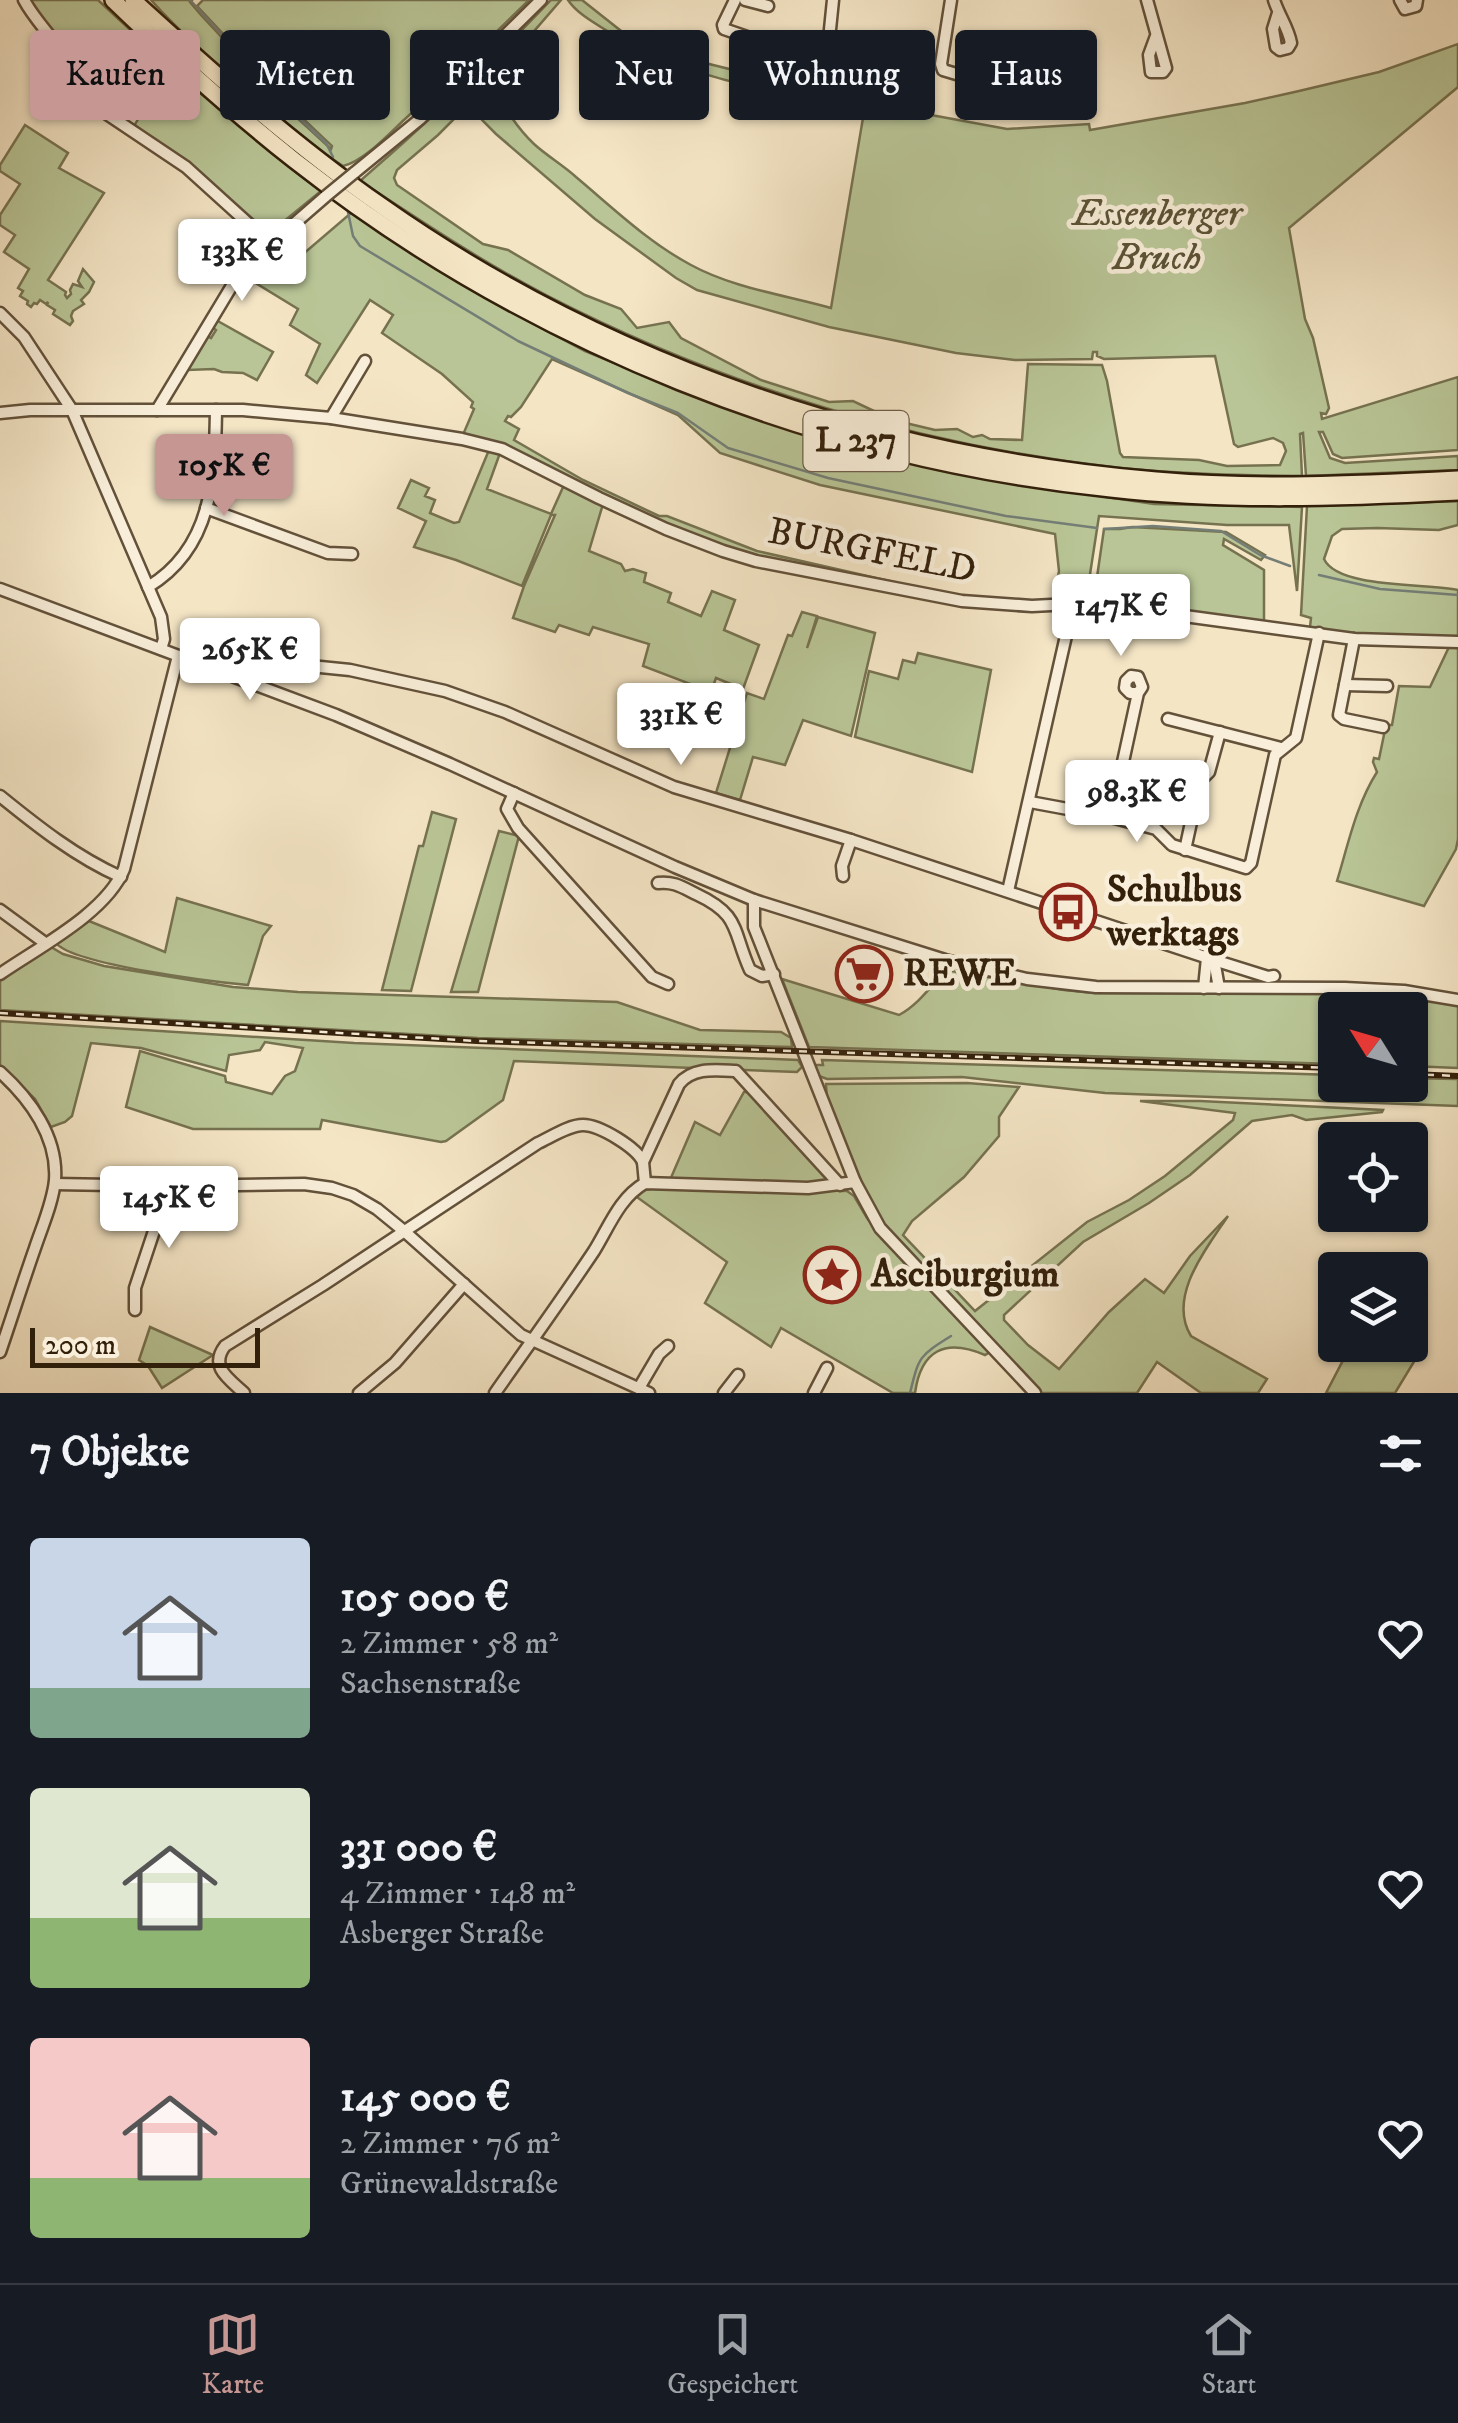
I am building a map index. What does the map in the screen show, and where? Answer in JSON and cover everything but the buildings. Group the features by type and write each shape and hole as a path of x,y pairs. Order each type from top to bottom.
{"highway":[{"name":"L 237","path":"113,0 192,74 295,160 405,238 551,322 636,363 748,407 940,462 1109,489 1256,498 1458,492"},
{"name":"L 237","path":"133,0 166,30"},
{"path":"144,0 169,30"},
{"name":"L 237","path":"200,60 330,168 433,241 526,295 605,334 744,392 921,444 1096,474 1262,485 1458,479"}],"street":[{"path":"24,0 107,114 186,167 271,244"},
{"path":"157,410 242,269 420,119 541,0"},
{"path":"729,31 723,24 735,0"},
{"path":"745,0 768,6"},
{"path":"830,30 833,0"},
{"path":"951,0 941,64 943,70 955,75"},
{"path":"1147,0 1156,36"},
{"path":"1274,0 1278,13"},
{"path":"1400,0 1405,9 1416,6 1417,0"},
{"path":"0,312 24,336 72,410 160,618 164,634 161,649"},
{"path":"332,418 365,361"},
{"name":"BURGFELD","path":"0,414 30,410 216,410 332,418 502,449 666,529 756,561 1005,606 1089,603 1354,638 1458,642"},
{"path":"148,586 184,556 198,532 215,463 216,410"},
{"path":"206,508 328,553 352,554"},
{"path":"0,589 336,714 754,900 942,959 1027,979 1096,987 1404,991 1458,1000"},
{"path":"1008,891 1073,605"},
{"path":"1030,802 1156,829 1172,845 1246,868 1251,864 1275,755 1296,738 1319,633"},
{"path":"1354,638 1339,715 1383,727"},
{"path":"0,974 101,904 117,885 178,656"},
{"path":"256,684 266,669 275,664 350,670 423,685 490,705 674,787 850,840 1210,959 1274,976"},
{"path":"1345,685 1388,686"},
{"path":"1112,817 1138,693"},
{"path":"1168,720 1281,748"},
{"path":"1185,850 1200,781 1209,772 1220,732"},
{"path":"514,793 507,809 518,828 652,977 668,984"},
{"path":"0,796 50,835 121,876"},
{"path":"843,876 850,840"},
{"path":"658,883 671,882 716,903 732,921 750,970 762,976 774,974"},
{"path":"754,900 754,927 855,1182 880,1228 1035,1393"},
{"path":"0,910 45,943"},
{"path":"1204,988 1210,959"},
{"path":"1210,959 1219,988"},
{"path":"645,1184 644,1162 678,1084 686,1075 698,1071 736,1071 840,1185"},
{"path":"0,1072 38,1117 48,1141 55,1184 0,1352"},
{"path":"244,1393 221,1372 219,1356 225,1346 538,1143 574,1127 591,1127 633,1147 644,1162"},
{"path":"495,1393 623,1202 645,1184 808,1188 855,1182"},
{"path":"55,1184 318,1185 362,1200 404,1231 522,1335 616,1384 644,1391 659,1354 668,1346"},
{"path":"135,1310 135,1288 168,1186"},
{"path":"359,1393 395,1363 464,1284"},
{"path":"814,1393 827,1368"},
{"path":"724,1393 738,1375"}],"green space":[{"path":"31,0 98,0 130,30 46,30 33,13"},
{"path":"151,0 192,0 220,35 220,67 200,49 200,30 178,29"},
{"path":"203,0 529,0 498,30 410,30 410,115 359,159 343,166 283,120 300,120 331,149 304,120 390,120 390,30 220,31 197,6"},
{"name":"Essenberger Bruch","path":"551,0 561,0 535,30 522,30"},
{"name":"Essenberger Bruch","path":"568,0 582,0 620,30 599,26"},
{"name":"Essenberger Bruch","path":"1458,44 1458,87 1289,228 1305,319 1329,408 1326,414 1321,413 1322,419 1458,377 1458,450 1342,458 1333,454 1323,432 1319,432 1330,458 1345,463 1458,456 1458,470 1306,476 1303,433 1302,476 1120,468 972,445 898,428 754,385 615,329 476,255 360,181 428,120 453,120 397,170 397,185 483,244 508,250 585,295 621,309 637,328 669,322 681,338 761,380 829,402 853,401 893,420 935,430 957,429 973,437 1022,440 1028,364 1102,365 1123,457 1199,460 1227,466 1280,465 1286,451 1283,443 1273,438 1238,447 1234,444 1215,356 1104,359 1093,352 1092,359 1015,360 956,353 829,327 697,290 595,219 482,120 514,120 534,144 645,235 691,265 742,285 831,308 863,120 935,120 935,116 1007,129 1089,124 1090,130 1245,103 1379,72"},
{"name":"Essenberger Bruch","path":"709,64 729,69 729,81 709,75"},
{"path":"200,93 220,110 220,120 232,120 321,191 272,231 264,231 133,128 138,120 200,120"},
{"path":"25,125 68,153 59,168 104,193 48,280 66,292 67,298 73,284 82,287 78,281 83,269 94,282 81,300 84,304 73,311 70,325 53,314 55,310 48,302 40,300 31,307 27,304 18,288 29,269 4,252 15,235 0,225 0,215 20,184 0,171 0,165"},
{"path":"351,213 420,259 585,351 825,441 998,481 1154,504 1302,507 1297,591 1289,525 1099,516 1086,600 1054,603 976,601 754,558 712,545 462,437 474,409 473,402 442,374 382,333 393,315 370,300 317,383 306,375 320,344 290,325 298,309 254,282 302,255","holes":["552,359 678,415 720,453 820,485 1055,534 1059,571 1054,600 977,598 757,551 659,516 583,480 514,440 519,429 505,421 521,407"]},
{"path":"216,320 273,352 257,380 243,373 188,370 207,336 211,338 216,330 212,327"},
{"path":"489,450 500,453 487,489 551,514 564,485 603,504 589,551 621,564 625,571 646,573 644,582 671,593 668,602 701,616 712,591 735,600 724,630 759,645 743,689 716,678 711,692 643,666 649,644 593,627 589,635 559,625 555,632 513,618 555,515 551,515 522,586 414,547 426,521 398,508 411,480 429,488 425,496 435,500 430,513 459,522"},
{"path":"1458,501 1458,525 1439,530 1342,529 1332,536 1324,559 1347,576 1458,590 1458,638 1353,635 1310,627 1311,618 1301,615 1307,506"},
{"path":"1104,529 1226,532 1265,555 1261,560 1224,539 1223,545 1264,570 1264,623 1099,597 1096,584"},
{"path":"802,612 817,616 807,648 818,617 875,633 851,736 803,720 785,765 753,757 740,800 716,793 747,693 764,699 788,635 792,636"},
{"path":"1449,647 1458,647 1458,839 1424,906 1337,881 1358,811 1377,772 1374,758 1379,759 1386,725 1392,725 1399,686 1430,687"},
{"path":"918,653 991,670 972,772 855,737 869,671 898,679 903,660 915,663"},
{"path":"432,812 456,819 411,991 382,990 419,846 423,846"},
{"path":"499,831 519,836 478,992 451,992"},
{"path":"177,898 271,926 263,936 248,985 117,965 70,952 57,944 89,921 165,952"},
{"path":"51,947 104,966 233,987 617,1002 700,1030 781,1032 791,1038 792,1047 478,1038 0,1010 0,980"},
{"path":"946,970 1095,993 1318,994 1318,1063 809,1047 782,979 899,1015 918,1001"},
{"path":"1428,999 1458,1004 1458,1068 1428,1067"},
{"path":"0,1021 354,1043 798,1060 802,1067 797,1072 514,1061 503,1100 441,1142 322,1120 320,1129 193,1129 126,1107 140,1051 272,1094 285,1076 295,1071 303,1048 265,1042 260,1050 229,1055 226,1071 141,1048 91,1043 72,1116 51,1127 35,1099 0,1065"},
{"path":"822,1060 1318,1075 1318,1101 1105,1093 962,1077 827,1079 819,1076 814,1065 823,1065"},
{"path":"1428,1078 1458,1079 1458,1106 1349,1102 1428,1102"},
{"path":"967,1083 1019,1087 999,1117 999,1136 964,1177 912,1221 903,1235 975,1311 1087,1222 1165,1176 1233,1120 1235,1113 1140,1101 1383,1110 1306,1120 1292,1115 1252,1121 1190,1175 1083,1242 1004,1315 1004,1320 1028,1345 1059,1369 1109,1312 1145,1279 1164,1293 1190,1256 1228,1216 1192,1274 1186,1290 1185,1321 1191,1336 1267,1379 1258,1393 1201,1393 1157,1362 1137,1393 1041,1393 886,1230 859,1181 827,1100 826,1084"},
{"path":"744,1092 751,1092 830,1182 670,1180 695,1122 720,1135"},
{"path":"666,1187 847,1191 891,1247 990,1352 985,1355 947,1348 937,1352 923,1367 915,1393 893,1393 781,1328 771,1347 705,1303 727,1262 634,1195"},
{"path":"150,1327 213,1355 162,1388 148,1366 139,1360"},
{"path":"1342,1362 1414,1362 1395,1393 1326,1393"}],"waterway":[{"path":"190,0 326,143 333,157"},
{"path":"348,212 353,236 360,246 518,341 678,413 728,448 828,478 1006,516 1097,528"},
{"path":"1104,529 1153,526 1221,531 1260,555 1290,566"},
{"path":"1319,575 1380,589 1458,595"},
{"path":"910,1393 922,1358 951,1336"}],"railway":[{"path":"0,1013 477,1041 1318,1067"},
{"path":"1428,1075 1458,1076"}],"place":[{"name":"Schulbus werktags","path":"1068,912"},
{"name":"REWE","path":"864,974"},
{"name":"Asciburgium","path":"832,1275"}]}
